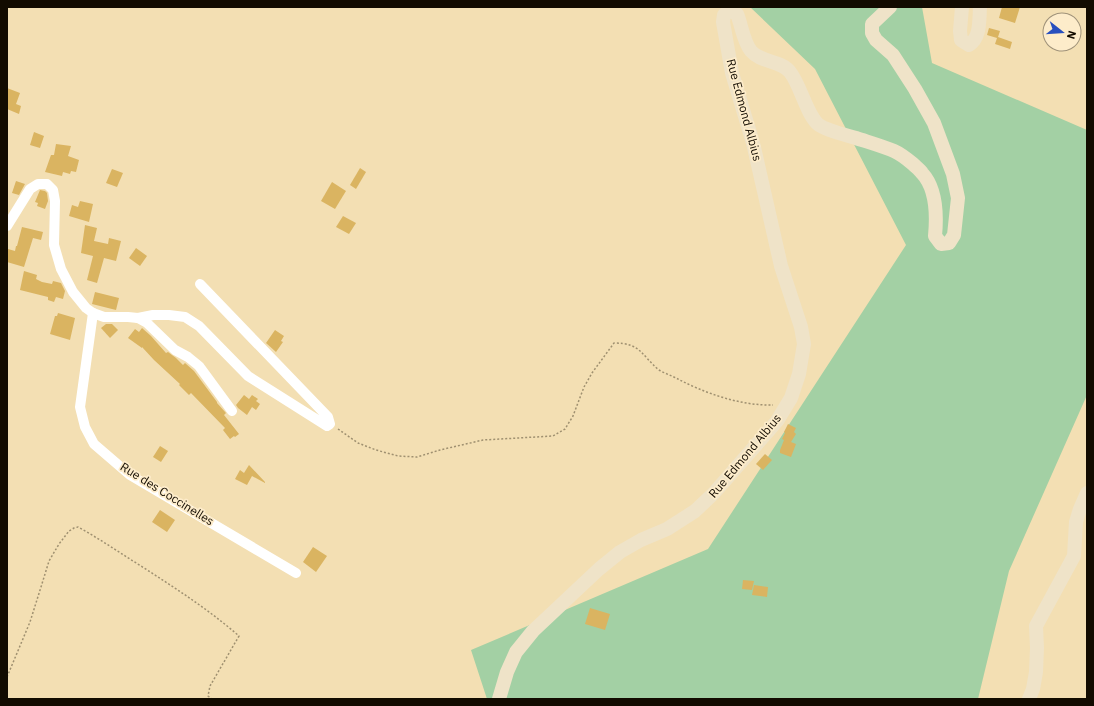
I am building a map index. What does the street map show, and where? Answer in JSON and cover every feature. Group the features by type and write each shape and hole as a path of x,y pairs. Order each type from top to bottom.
{"main road":[{"name":"Rue Edmond Albius","path":"499,699 507,672 516,652 533,631 599,568 620,552 641,540 667,529 695,511 714,493 777,421 791,398 799,374 804,344 801,327 781,266 753,142 732,73 723,22 724,16 729,10 737,14 751,51 762,59 784,66 790,71 798,85 810,114 819,125 838,133 894,151 906,157 923,173 929,184 936,205 935,236 940,244 949,243 954,235 958,198 953,174 934,123 915,89 893,55 876,40 872,33 872,24 890,7"},
{"path":"962,7 960,31 961,40 969,45 974,42 977,35 980,7"},
{"path":"1029,699 1033,689 1036,672 1036,626 1074,556 1076,522 1087,493"}],"street":[{"path":"7,226 30,189 38,184 47,184 53,190 55,201 54,244 61,269 74,292 86,308 93,313 104,317 138,318 153,315 185,317 199,326 248,376 328,425"},
{"path":"200,284 328,417 328,425"},
{"name":"Rue des Coccinelles","path":"93,313 80,407 85,427 94,444 130,475 296,573"},
{"path":"138,318 147,322 175,350 188,357 199,366 232,411"}],"path":[{"path":"328,425 358,443 376,450 398,456 417,457 483,440 553,436 565,429 573,416 584,387 592,372 614,343 625,343 635,347 660,370 706,392 731,400 765,405 776,404 791,398"},
{"path":"7,676 30,622 49,561 59,544 70,531 78,527 186,595 239,636 210,686 208,696 212,699"}],"green space":[{"path":"750,7 922,7 932,63 1087,130 1087,395 1009,571 978,699 487,699 471,650 708,549 906,245 815,69"}],"building":[{"path":"1002,7 1020,7 1015,23 999,18"},
{"path":"989,28 1000,31 998,37 1012,42 1010,49 995,44 997,38 987,35"},
{"path":"7,88 20,93 16,104 21,106 19,114 7,109"},
{"path":"34,132 44,136 40,148 30,145"},
{"path":"56,144 71,146 68,156 79,160 76,172 71,171 70,174 63,172 62,176 45,172 51,155 54,155"},
{"path":"360,168 366,172 356,189 350,185"},
{"path":"112,169 123,173 117,187 106,183"},
{"path":"16,181 25,184 19,195 12,193"},
{"path":"332,182 346,191 335,209 321,201"},
{"path":"40,190 47,193 48,201 45,209 37,206 38,203 35,202"},
{"path":"80,201 93,204 89,222 69,216 72,205 78,207"},
{"path":"343,216 356,223 349,234 336,227"},
{"path":"85,225 97,228 94,241 108,244 109,238 121,241 116,261 104,258 97,283 87,280 93,256 81,253"},
{"path":"22,227 43,232 41,240 33,238 24,267 7,262 8,249 15,251"},
{"path":"136,248 147,256 140,266 129,258"},
{"path":"24,271 37,275 36,279 42,282 52,284 53,281 61,283 65,291 63,299 56,297 54,302 48,300 48,297 20,290"},
{"path":"95,292 119,298 116,310 92,304"},
{"path":"58,313 75,318 70,340 50,334 55,316 57,316"},
{"path":"106,324 112,324 118,330 110,338 101,328"},
{"path":"142,328 166,353 168,352 183,365 185,363 194,371 226,413 224,415 239,434 230,439 223,430 225,428 191,393 189,395 179,385 180,384 142,347 128,338 135,329 139,332"},
{"path":"275,330 284,336 281,341 283,342 276,352 266,343"},
{"path":"244,395 249,399 252,395 258,399 256,401 260,404 256,410 252,407 247,415 236,405"},
{"path":"788,424 796,428 794,432 796,434 791,442 796,444 791,457 780,453 784,440 782,439"},
{"path":"160,446 168,451 161,462 153,457"},
{"path":"765,454 772,460 763,470 756,464"},
{"path":"249,465 265,483 252,476 247,485 235,479 240,470 244,473"},
{"path":"160,510 175,520 167,532 152,522"},
{"path":"313,547 327,556 316,572 303,562"},
{"path":"743,580 754,581 752,590 742,589"},
{"path":"754,585 768,587 767,597 752,595"},
{"path":"590,608 610,614 605,630 585,624"}]}
